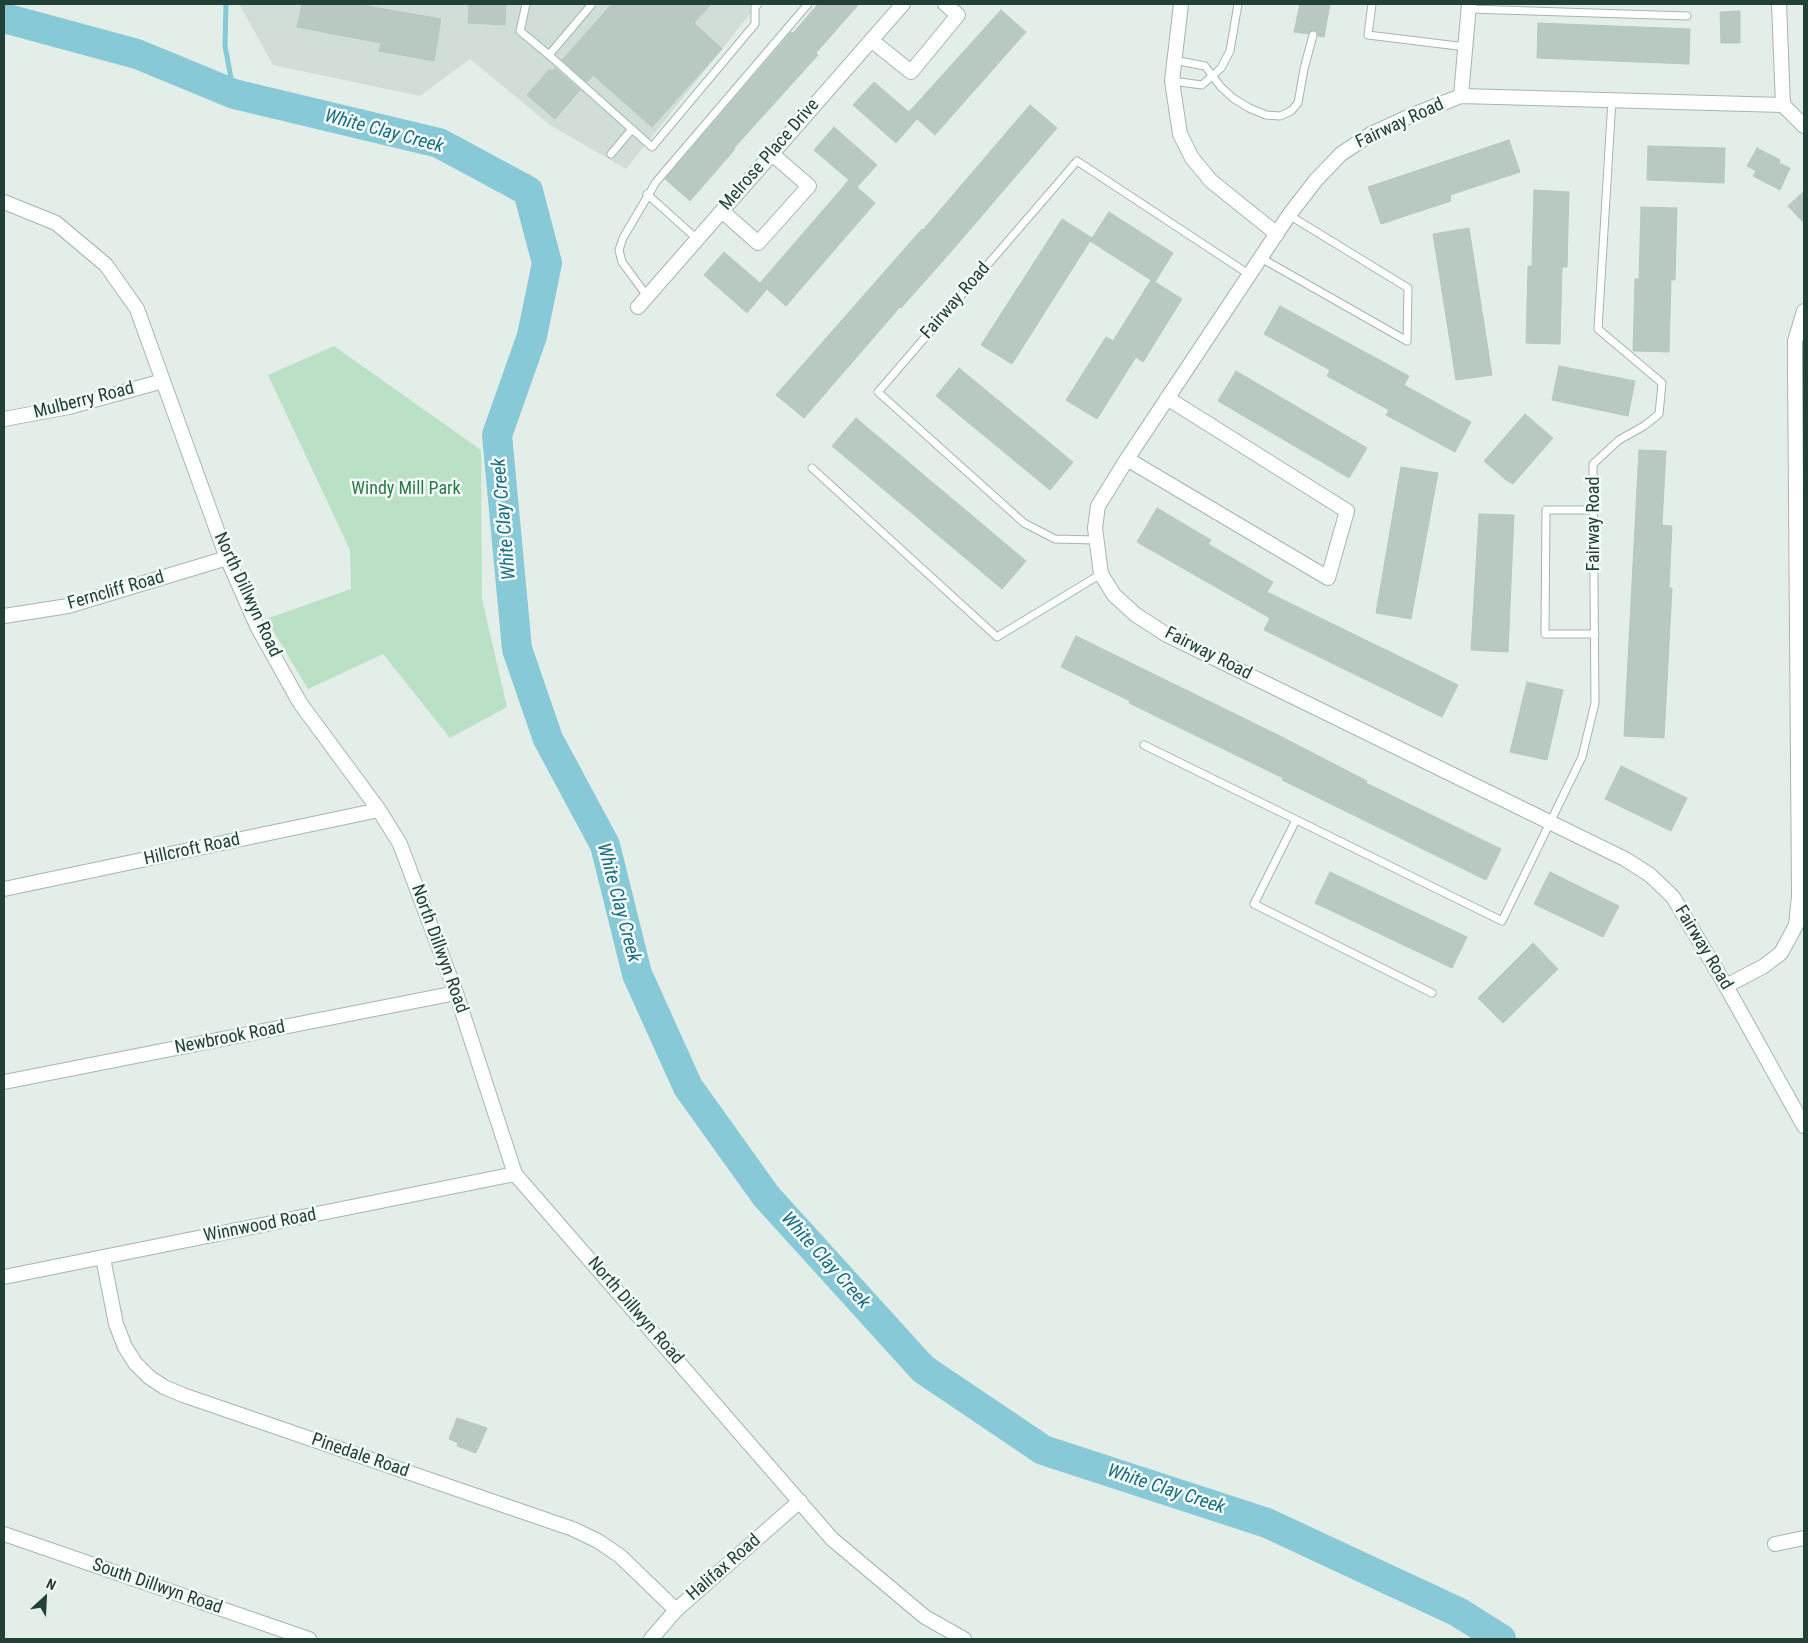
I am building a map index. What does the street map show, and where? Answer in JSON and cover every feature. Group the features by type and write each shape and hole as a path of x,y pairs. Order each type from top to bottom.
{"street":[{"name":"Melrose Place Drive","path":"638,307 903,4"},
{"path":"871,40 911,72 958,15 945,4"},
{"path":"1181,4 1172,81 1180,134 1192,158 1211,181 1277,234"},
{"path":"1779,4 1783,104 1804,126"},
{"path":"1461,96 1469,6"},
{"name":"Fairway Road","path":"1783,104 1461,96 1371,134 1341,154 1316,180 1289,215 1127,459 1098,506 1095,528 1101,574 1114,595 1136,615 1166,635 1625,859 1650,875 1673,897 1726,986 1804,1126"},
{"path":"722,210 758,243 809,186 772,154"},
{"name":"North Dillwyn Road","path":"4,202 56,224 106,265 137,309 227,558 257,626 300,703 379,810 400,844 456,993 515,1174 832,1539 924,1617 964,1639"},
{"path":"1726,986 1764,966 1781,953 1796,925 1799,896 1795,341 1804,311"},
{"name":"Mulberry Road","path":"4,419 69,407 163,380"},
{"path":"1127,459 1328,578 1347,512 1167,398"},
{"name":"Ferncliff Road","path":"4,616 68,606 227,558"},
{"name":"Hillcroft Road","path":"4,889 379,810"},
{"name":"Newbrook Road","path":"4,1082 456,993"},
{"name":"Winnwood Road","path":"4,1277 515,1174"},
{"name":"Pinedale Road","path":"103,1258 116,1324 125,1347 135,1363 149,1377 183,1395 572,1528 598,1541 620,1556 676,1610"},
{"name":"Halifax Road","path":"651,1639 676,1610 800,1501"},
{"name":"South Dillwyn Road","path":"4,1534 309,1639"},
{"path":"1775,1544 1804,1538"}],"lane":[{"path":"526,4 520,31 652,147 755,24 758,4"},
{"path":"549,56 592,4"},
{"path":"647,296 622,262 619,250 623,238 647,194 808,4"},
{"path":"1172,81 1202,85 1221,68 1230,51 1238,4"},
{"path":"1372,4 1368,35 1466,47"},
{"path":"1469,6 1687,16"},
{"path":"1174,60 1205,66 1233,98 1249,108 1266,115 1280,116 1291,112 1298,103 1304,68 1313,35"},
{"name":"Fairway Road","path":"1296,820 1502,921 1582,756 1595,703 1593,464 1619,440 1644,426 1659,414 1662,383 1598,329 1612,100"},
{"path":"611,154 632,129"},
{"name":"Fairway Road","path":"1096,540 1055,539 1024,523 878,392 1077,161 1250,275"},
{"path":"647,194 697,239"},
{"path":"1261,258 1407,341 1408,288 1289,215"},
{"path":"812,468 997,637 1101,574"},
{"path":"1594,510 1546,510 1545,634 1595,634"},
{"path":"1144,745 1296,820 1254,904 1432,993"}],"shaded area":[{"path":"239,4 758,4 626,169 550,125 470,59 420,96 273,65"}],"green space":[{"name":"Windy Mill Park","path":"334,346 481,450 482,599 507,707 450,738 383,654 308,689 266,619 351,589 350,550 268,375"}],"building":[{"path":"302,4 356,4 441,19 434,61 379,51 381,43 297,27"},
{"path":"469,4 506,4 505,25 468,23"},
{"path":"612,4 711,4 694,23 722,49 652,127 593,75 587,82 562,60"},
{"path":"818,4 859,4 816,53 818,55 734,148 690,201 665,179 791,32 793,33"},
{"path":"1300,4 1330,4 1324,37 1318,36 1314,30 1308,34 1294,32"},
{"path":"1001,10 1026,32 935,135 917,119 896,143 853,105 874,82 909,112"},
{"path":"1740,11 1740,43 1721,43 1720,12"},
{"path":"1538,23 1690,29 1689,64 1537,58"},
{"path":"555,68 580,90 555,119 527,95 550,69 552,71"},
{"path":"1030,105 1057,128 804,418 776,395 923,230"},
{"path":"834,127 877,165 857,187 875,203 786,306 760,283 849,180 814,150"},
{"path":"1509,140 1520,172 1450,195 1451,201 1381,224 1368,187"},
{"path":"1648,146 1725,148 1724,183 1647,180"},
{"path":"1757,148 1780,160 1779,163 1790,168 1780,190 1753,176 1756,171 1747,166"},
{"path":"1534,190 1569,192 1567,267 1562,267 1560,344 1526,343 1528,266 1532,266"},
{"path":"1804,191 1804,223 1788,206"},
{"path":"1641,207 1677,208 1675,280 1671,280 1669,352 1633,351 1635,279 1639,279"},
{"path":"1109,212 1173,253 1155,282 1182,299 1143,362 1136,357 1097,419 1066,400 1106,337 1113,341 1151,280 1090,241 1012,364 981,345 1062,219 1092,238"},
{"path":"1469,228 1492,375 1456,380 1433,234"},
{"path":"724,252 767,289 747,313 704,275"},
{"path":"1280,306 1409,376 1404,385 1471,422 1455,452 1386,415 1389,410 1327,376 1330,370 1264,334"},
{"path":"1559,366 1635,381 1628,416 1552,400"},
{"path":"959,368 1073,462 1050,490 936,396"},
{"path":"1236,371 1367,448 1349,478 1218,401"},
{"path":"1525,414 1553,438 1513,484 1484,461"},
{"path":"856,418 1026,561 1002,589 832,446"},
{"path":"1639,450 1666,451 1662,525 1672,526 1669,588 1672,588 1664,738 1624,736"},
{"path":"1401,467 1438,473 1411,619 1376,613"},
{"path":"1157,508 1211,540 1208,544 1273,582 1267,592 1458,685 1442,717 1264,630 1270,618 1137,542"},
{"path":"1479,514 1514,515 1508,652 1471,650"},
{"path":"1076,636 1280,736 1367,781 1366,783 1501,849 1486,880 1282,780 1283,778 1129,703 1130,701 1061,667"},
{"path":"1527,682 1563,690 1547,760 1510,752"},
{"path":"1621,766 1687,798 1671,831 1605,799"},
{"path":"1330,872 1467,937 1452,968 1315,903"},
{"path":"1550,872 1619,906 1603,937 1534,904"},
{"path":"1533,943 1558,969 1503,1023 1478,998"},
{"path":"457,1418 487,1428 476,1453 457,1446 458,1443 449,1439"}],"waterway":[{"path":"226,4 225,46 234,94"},
{"name":"White Clay Creek","path":"4,18 137,54 234,94 439,143 528,191 547,263 532,336 497,435 517,649 548,739 605,845 637,974 688,1087 766,1196 923,1369 1043,1450 1267,1523 1458,1612 1501,1639"}]}
